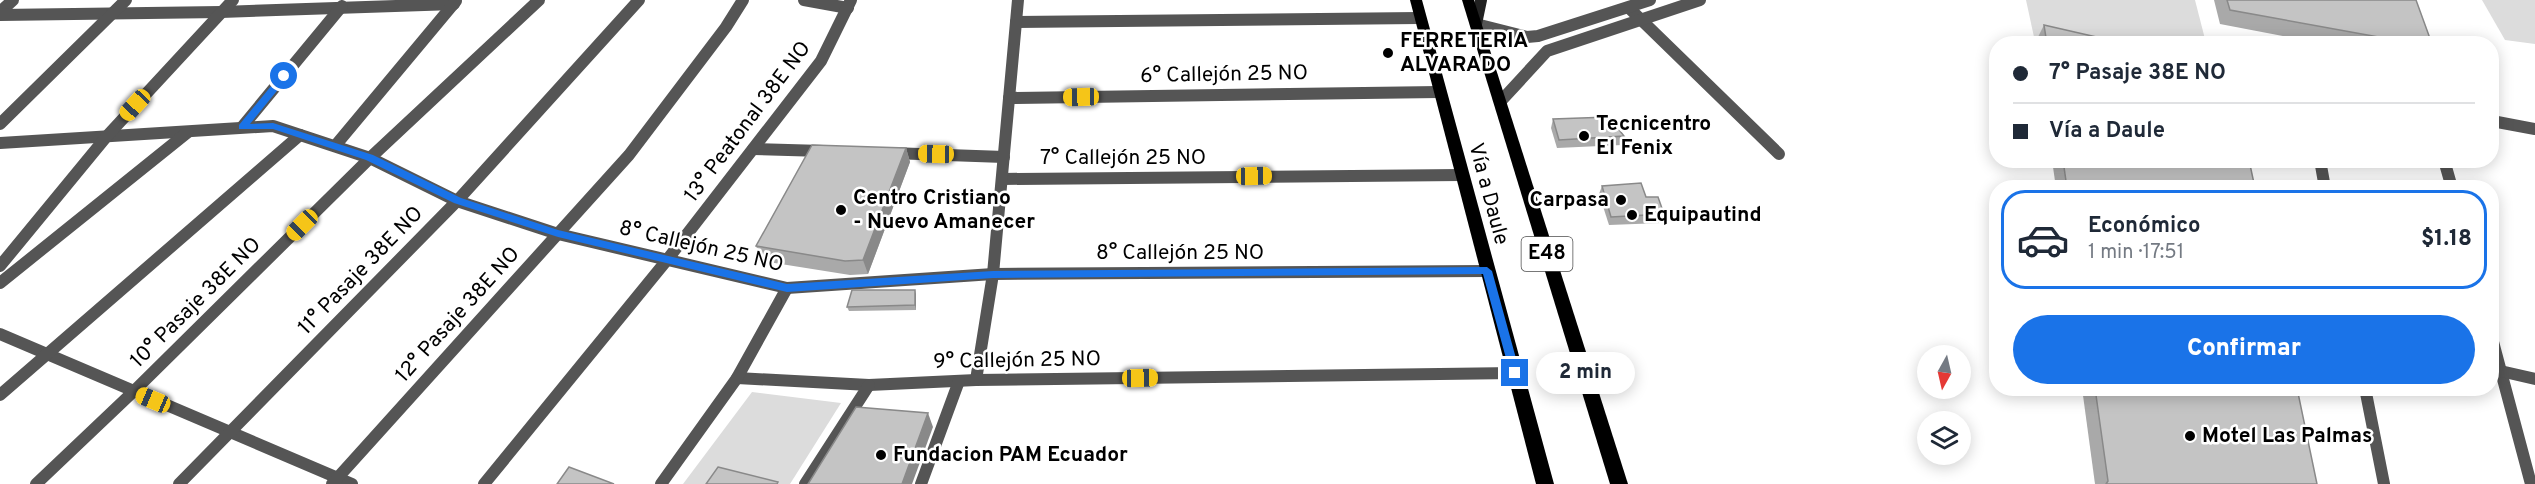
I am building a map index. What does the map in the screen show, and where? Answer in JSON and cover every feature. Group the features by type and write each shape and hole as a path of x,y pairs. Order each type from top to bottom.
{"main road":[{"name":"Vía a Daule","path":"1411,0 1419,18"},
{"name":"Vía a Daule","path":"1416,0 1545,484"},
{"name":"Vía a Daule","path":"1468,0 1619,484"},
{"name":"Vía a Daule","path":"1476,24 1481,0"}],"street":[{"path":"0,13 13,0"},
{"path":"0,124 126,0"},
{"path":"0,266 107,136 233,0"},
{"name":"10° Pasaje 38E NO","path":"36,484 134,391 369,158 539,0"},
{"name":"11° Pasaje 38E NO","path":"179,484 457,201 639,0"},
{"name":"12° Pasaje 38E NO","path":"335,481 628,155 726,27 743,0"},
{"path":"804,0 850,4"},
{"path":"976,380 993,274 1018,0"},
{"path":"1476,24 1527,37 1538,36 1650,0"},
{"path":"1500,102 1547,51 1700,0"},
{"path":"0,13 221,12 344,4 456,2"},
{"path":"335,146 456,2"},
{"path":"242,127 344,4"},
{"name":"13° Peatonal 38E NO","path":"484,484 667,260 821,62 850,4"},
{"path":"1629,8 1779,153"},
{"path":"1016,22 1419,18"},
{"name":"6° Callejón 25 NO","path":"1009,98 1439,92"},
{"path":"2499,122 2535,129"},
{"name":"8° Callejón 25 NO","path":"0,143 273,126 369,158 457,201 558,234 787,288 993,274 1487,271"},
{"path":"0,283 188,132"},
{"path":"0,395 300,135"},
{"path":"753,149 836,152"},
{"path":"884,153 1004,156"},
{"name":"7° Callejón 25 NO","path":"1002,178 1461,175"},
{"path":"660,484 737,378 787,288"},
{"path":"0,334 230,432 335,481 352,484"},
{"path":"2499,371 2535,380"},
{"name":"9° Callejón 25 NO","path":"737,378 869,384 976,380 1515,373"},
{"path":"2499,380 2531,484"},
{"path":"921,484 959,381"},
{"path":"805,484 869,384"},
{"path":"2366,396 2384,484"}],"shaded area":[{"path":"2026,0 2195,0 2204,36 2034,36"},
{"path":"2482,0 2535,0 2535,44 2505,40"},
{"path":"752,392 841,403 790,484 683,484"}],"building":[{"path":"2227,0 2416,0 2429,36 2373,36 2230,10"},
{"path":"2044,25 2092,36 2046,36"},
{"path":"1609,117 1624,136 1559,140 1553,119"},
{"name":"Centro Cristiano - Nuevo Amanecer","path":"812,145 906,148 863,260 845,261 756,246"},
{"path":"2064,168 2251,168 2253,180 2066,180"},
{"path":"1641,183 1646,197 1658,197 1664,214 1611,217 1602,186"},
{"path":"852,290 915,290 915,305 847,307"},
{"name":"Motel Las Palmas","path":"2096,396 2299,396 2317,484 2106,484 2108,481"},
{"name":"Fundacion PAM Ecuador","path":"856,407 928,413 902,484 808,484"},
{"path":"569,467 614,484 557,484"},
{"path":"718,467 778,482 777,484 706,484"}],"place":[{"name":"FERRETERIA ALVARADO","path":"1388,53"},
{"name":"Tecnicentro El Fenix","path":"1584,136"},
{"name":"Carpasa","path":"1621,200"},
{"name":"Centro Cristiano - Nuevo Amanecer","path":"841,210"},
{"name":"Equipautind","path":"1632,215"},
{"name":"Motel Las Palmas","path":"2190,436"},
{"name":"Fundacion PAM Ecuador","path":"881,455"}],"route":[{"path":"284,76 242,127 273,126 369,158 457,201 558,234 787,288 993,274 1487,271 1515,373"}]}
